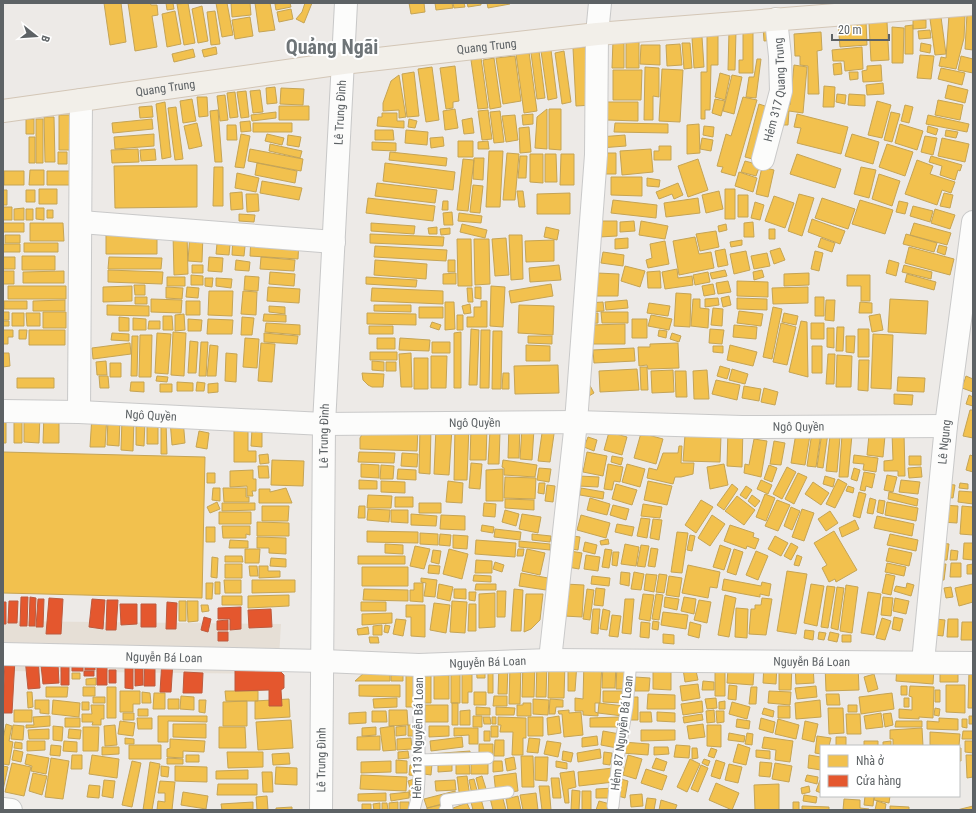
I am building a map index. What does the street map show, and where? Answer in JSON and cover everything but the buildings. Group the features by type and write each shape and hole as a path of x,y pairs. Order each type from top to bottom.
{"main road":[{"name":"Quang Trung","path":"3,111 343,63 597,34 973,4"}],"street":[{"name":"Lê Trung Đình","path":"321,810 324,424 346,3"},
{"path":"550,660 576,422 596,155 597,34 600,3"},
{"name":"Hẻm 317 Quang Trung","path":"763,159 781,91 780,56 776,20"},
{"path":"79,412 81,100"},
{"path":"80,222 334,242"},
{"name":"Lê Ngung","path":"923,662 946,426 968,301 973,222"},
{"name":"Ngô Quyền","path":"3,411 79,412 324,424 576,422 742,427 946,426"},
{"name":"Nguyễn Bá Loan","path":"3,654 323,661 419,665 550,660 973,663"},
{"path":"3,808 11,810"}],"lane":[{"name":"Hẻm 87 Nguyễn Bá Loan","path":"613,806 618,759 627,707 631,660"},
{"name":"Hẻm 113 Nguyễn Bá Loan","path":"414,810 418,794 419,665"},
{"path":"418,760 488,758"},
{"path":"445,810 447,809 446,800 508,792"}],"shaded area":[{"path":"3,621 281,624 278,674 3,671"}],"district":[{"name":"Quảng Ngãi","path":"332,47"}]}
